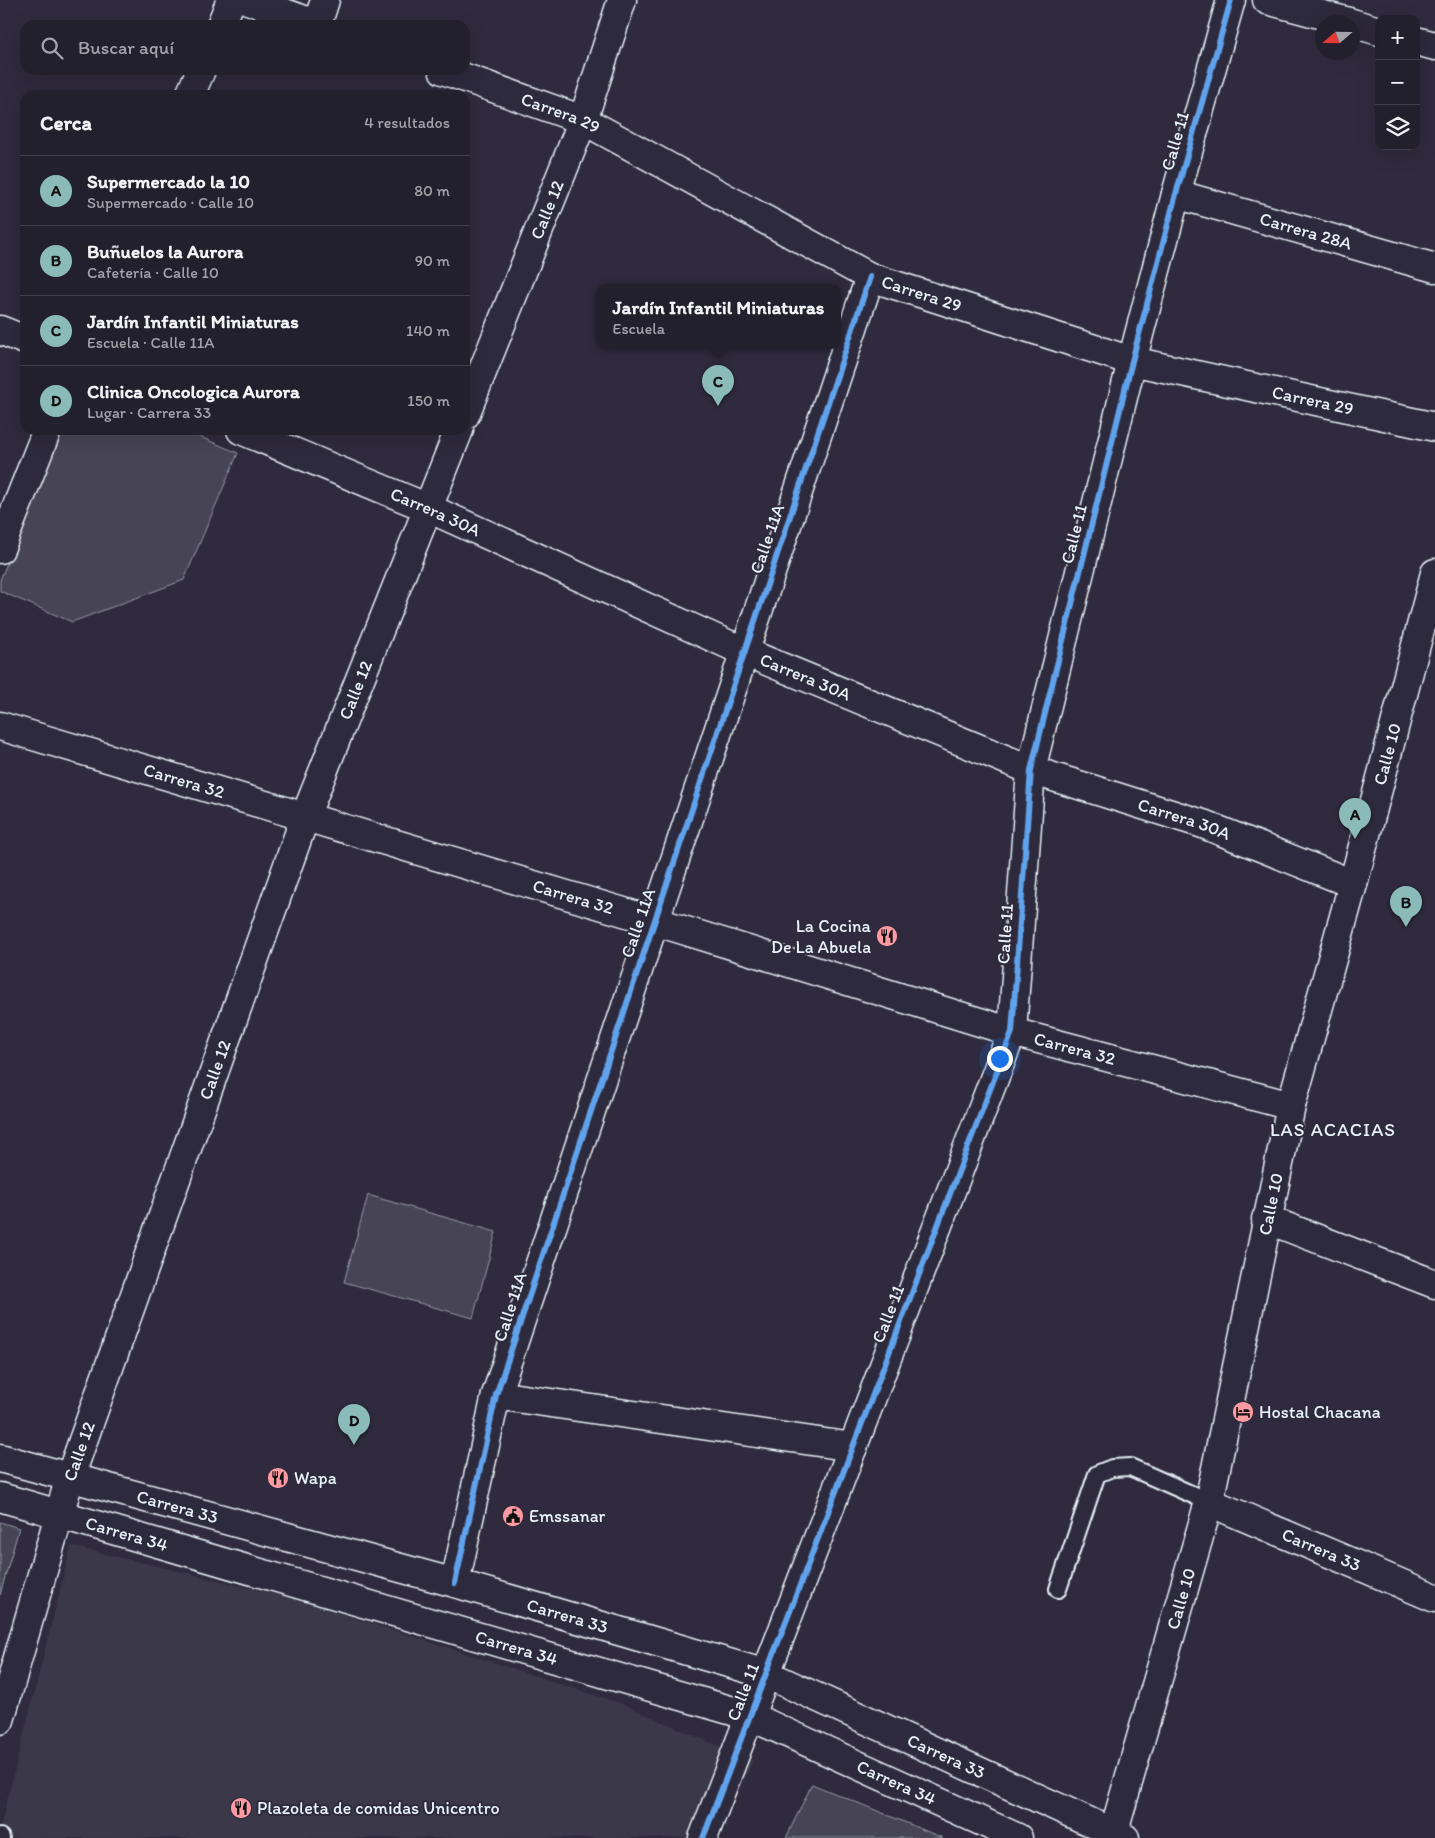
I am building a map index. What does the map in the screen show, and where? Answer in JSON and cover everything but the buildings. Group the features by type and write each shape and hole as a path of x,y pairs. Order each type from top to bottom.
{"street":[{"path":"223,20 232,0"},
{"path":"248,0 303,20"},
{"path":"319,20 325,0"},
{"name":"Calle 12","path":"470,403 583,120 622,0"},
{"name":"Calle 11","path":"703,1838 1012,1032 1031,770 1132,361 1176,194 1231,0"},
{"path":"1267,0 1323,15"},
{"path":"1360,26 1375,30"},
{"path":"1420,42 1435,46"},
{"path":"192,90 199,75"},
{"name":"Carrera 29","path":"457,75 583,120 870,277 1132,361 1435,427"},
{"name":"Carrera 28A","path":"1176,194 1435,268"},
{"name":"Calle 11A","path":"455,1583 496,1395 870,277"},
{"path":"0,330 20,338"},
{"path":"0,549 45,435"},
{"name":"Carrera 30A","path":"253,435 428,508 745,652 1031,770 1203,824 1353,884"},
{"name":"Calle 12","path":"0,1720 70,1477 305,818 457,435"},
{"name":"Calle 10","path":"1117,1836 1209,1502 1266,1219 1291,1106 1353,884 1435,573"},
{"name":"Carrera 32","path":"0,726 654,921 1012,1032 1291,1106"},
{"path":"1266,1219 1435,1284"},
{"path":"496,1395 853,1447"},
{"name":"Carrera 33","path":"0,1458 455,1583 766,1674 1117,1836"},
{"name":"Carrera 34","path":"0,1497 750,1716 1018,1838"},
{"name":"Carrera 33","path":"1209,1502 1435,1598"}],"lane":[{"path":"1058,1589 1097,1474 1112,1468 1130,1467 1209,1502"}],"shaded area":[{"path":"61,435 196,435 238,453 184,580 72,622 0,591 0,580"},
{"path":"368,1195 496,1232 473,1318 344,1282"},
{"path":"0,1522 19,1528 0,1595"},
{"path":"71,1546 293,1598 620,1703 753,1761 715,1838 0,1838 0,1828"},
{"path":"812,1784 943,1838 786,1838"}],"cycle path":[{"path":"703,1838 1012,1032 1031,770 1132,361 1176,194 1231,0"},
{"path":"455,1583 496,1395 870,277"}],"place":[{"name":"Jardín Infantil Miniaturas","path":"718,406"},
{"name":"Supermercado la 10","path":"1355,839"},
{"name":"Buñuelos la Aurora","path":"1406,927"},
{"name":"La Cocina De La Abuela","path":"887,936"},
{"name":"Hostal Chacana","path":"1243,1412"},
{"name":"Clinica Oncologica Aurora","path":"354,1445"},
{"name":"Wapa","path":"278,1478"},
{"name":"Emssanar","path":"513,1516"},
{"name":"Plazoleta de comidas Unicentro","path":"241,1808"}],"district":[{"name":"LAS ACACIAS","path":"1333,1129"}]}
